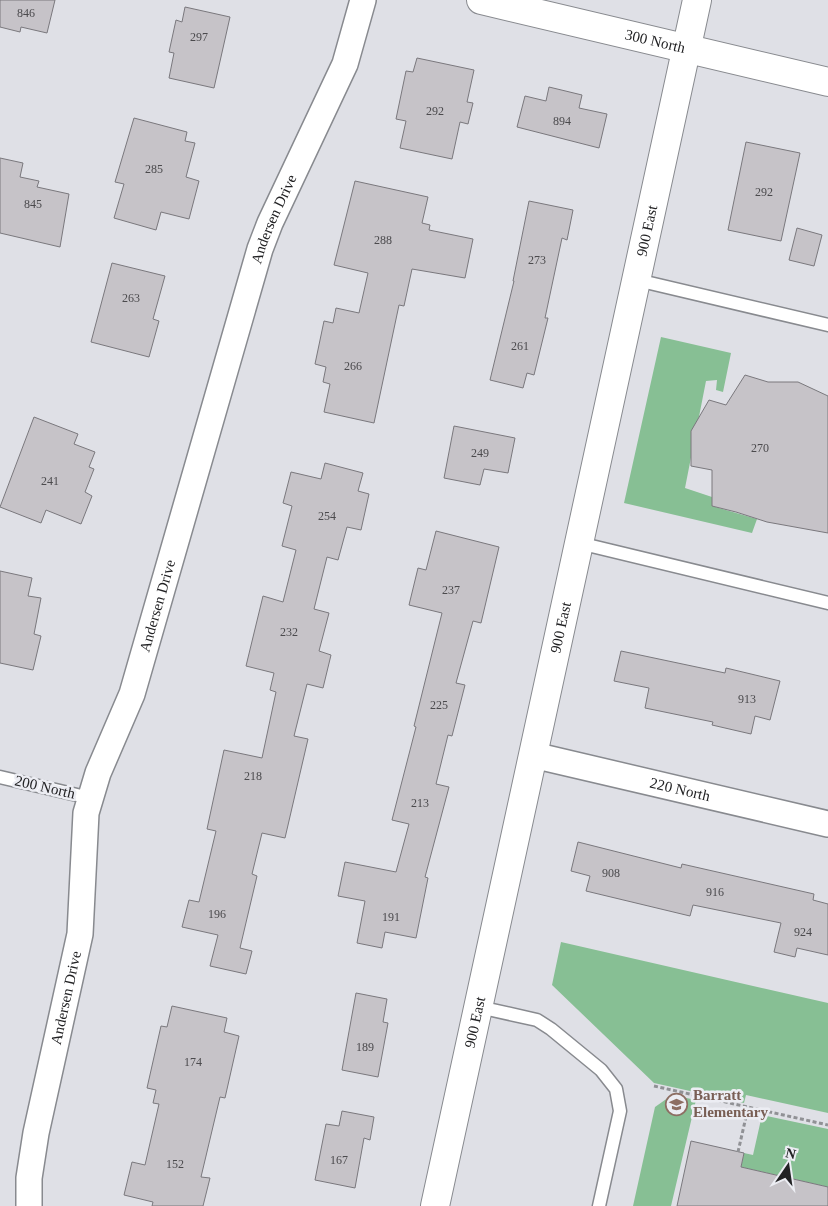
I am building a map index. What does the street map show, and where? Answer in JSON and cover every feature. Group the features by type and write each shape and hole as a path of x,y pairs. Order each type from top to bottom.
{"street":[{"name":"Andersen Drive","path":"29,1206 29,1178 36,1133 80,934 84,827 90,798 132,694 260,249 270,223 345,64 363,0"},
{"name":"300 North","path":"481,0 828,82"},
{"name":"900 East","path":"435,1206 697,0"},
{"name":"220 North","path":"533,755 828,824"}],"lane":[{"path":"637,280 828,325"},
{"path":"579,543 828,603"},
{"name":"200 North","path":"0,777 90,798"},
{"path":"479,1007 537,1020 552,1029 600,1070 616,1089 620,1110 599,1206"}],"path":[{"path":"654,1086 828,1125"},
{"path":"738,1152 748,1108"}],"green space":[{"path":"661,337 731,353 723,392 716,390 717,380 706,381 685,488 712,497 712,506 757,519 752,533 624,503"},
{"path":"561,942 828,1003 828,1113 746,1095 744,1103 654,1083 552,985"},
{"path":"672,1095 696,1100 671,1206 633,1206 655,1107"},
{"path":"762,1115 828,1129 828,1187 741,1167 744,1153 753,1155"}],"building":[{"path":"0,0 55,0 47,33 21,27 20,32 0,27"},
{"path":"185,7 230,17 214,88 169,78 174,53 169,52 176,20 182,22"},
{"path":"417,58 474,70 467,102 473,103 468,124 460,122 452,159 400,148 406,121 396,119 406,71 413,72"},
{"path":"549,87 582,95 579,108 607,114 599,148 517,127 525,96 546,101"},
{"path":"134,118 187,132 185,141 195,143 186,177 199,181 189,219 161,212 156,230 114,218 124,184 115,182"},
{"path":"746,142 800,153 781,241 728,230"},
{"path":"0,158 23,163 20,177 39,181 37,187 69,194 60,247 0,233"},
{"path":"355,181 428,197 422,223 430,225 429,230 473,239 465,278 412,269 404,306 399,305 374,423 324,412 330,384 323,382 326,367 315,364 324,321 333,323 336,308 359,313 368,273 334,265"},
{"path":"529,201 573,210 567,240 562,238 545,318 548,318 534,375 527,373 523,388 490,380 514,281"},
{"path":"797,228 822,235 814,266 789,260"},
{"path":"112,263 165,276 153,319 159,321 149,357 91,342"},
{"path":"745,375 768,382 798,382 828,396 828,533 767,522 712,506 712,470 691,466 691,431 709,400 726,405"},
{"path":"34,417 78,434 74,444 95,452 89,467 94,469 85,492 92,496 81,524 46,510 41,523 0,507"},
{"path":"454,426 515,438 508,473 484,469 480,485 444,478"},
{"path":"325,463 363,473 358,491 369,494 361,530 347,527 338,560 327,557 314,609 329,613 319,651 331,655 323,688 307,684 294,736 308,739 285,838 262,833 252,874 257,876 240,948 252,951 246,974 210,966 218,935 182,927 189,900 199,902 216,831 207,829 224,750 262,758 276,692 270,690 274,673 246,666 263,596 283,602 296,550 282,546 292,506 283,503 291,472 321,479"},
{"path":"436,531 499,547 481,623 473,621 456,683 465,685 452,736 448,735 436,784 449,787 425,877 428,878 416,938 385,932 382,948 357,943 365,901 338,896 345,862 396,872 409,824 392,820 442,613 409,605 418,568 426,570"},
{"path":"0,571 32,578 28,596 41,598 34,634 41,636 33,670 0,663"},
{"path":"621,651 725,673 726,668 780,681 770,720 755,716 751,734 712,725 713,722 645,708 649,688 614,681"},
{"path":"578,842 681,868 682,864 814,894 813,900 828,904 828,955 797,948 795,957 774,952 781,923 693,905 690,916 586,891 590,876 571,871"},
{"path":"356,993 387,999 383,1022 388,1023 378,1077 342,1070"},
{"path":"172,1006 227,1018 224,1032 239,1036 225,1098 220,1097 201,1177 210,1178 203,1206 152,1206 153,1202 124,1195 132,1162 145,1165 159,1104 153,1103 156,1090 147,1088 161,1026 167,1027"},
{"path":"342,1111 374,1117 370,1140 364,1138 355,1188 315,1180 326,1124 339,1126"},
{"path":"691,1141 744,1153 741,1167 828,1187 828,1206 677,1206"}],"place":[{"name":"Barratt Elementary","path":"677,1104"}]}
